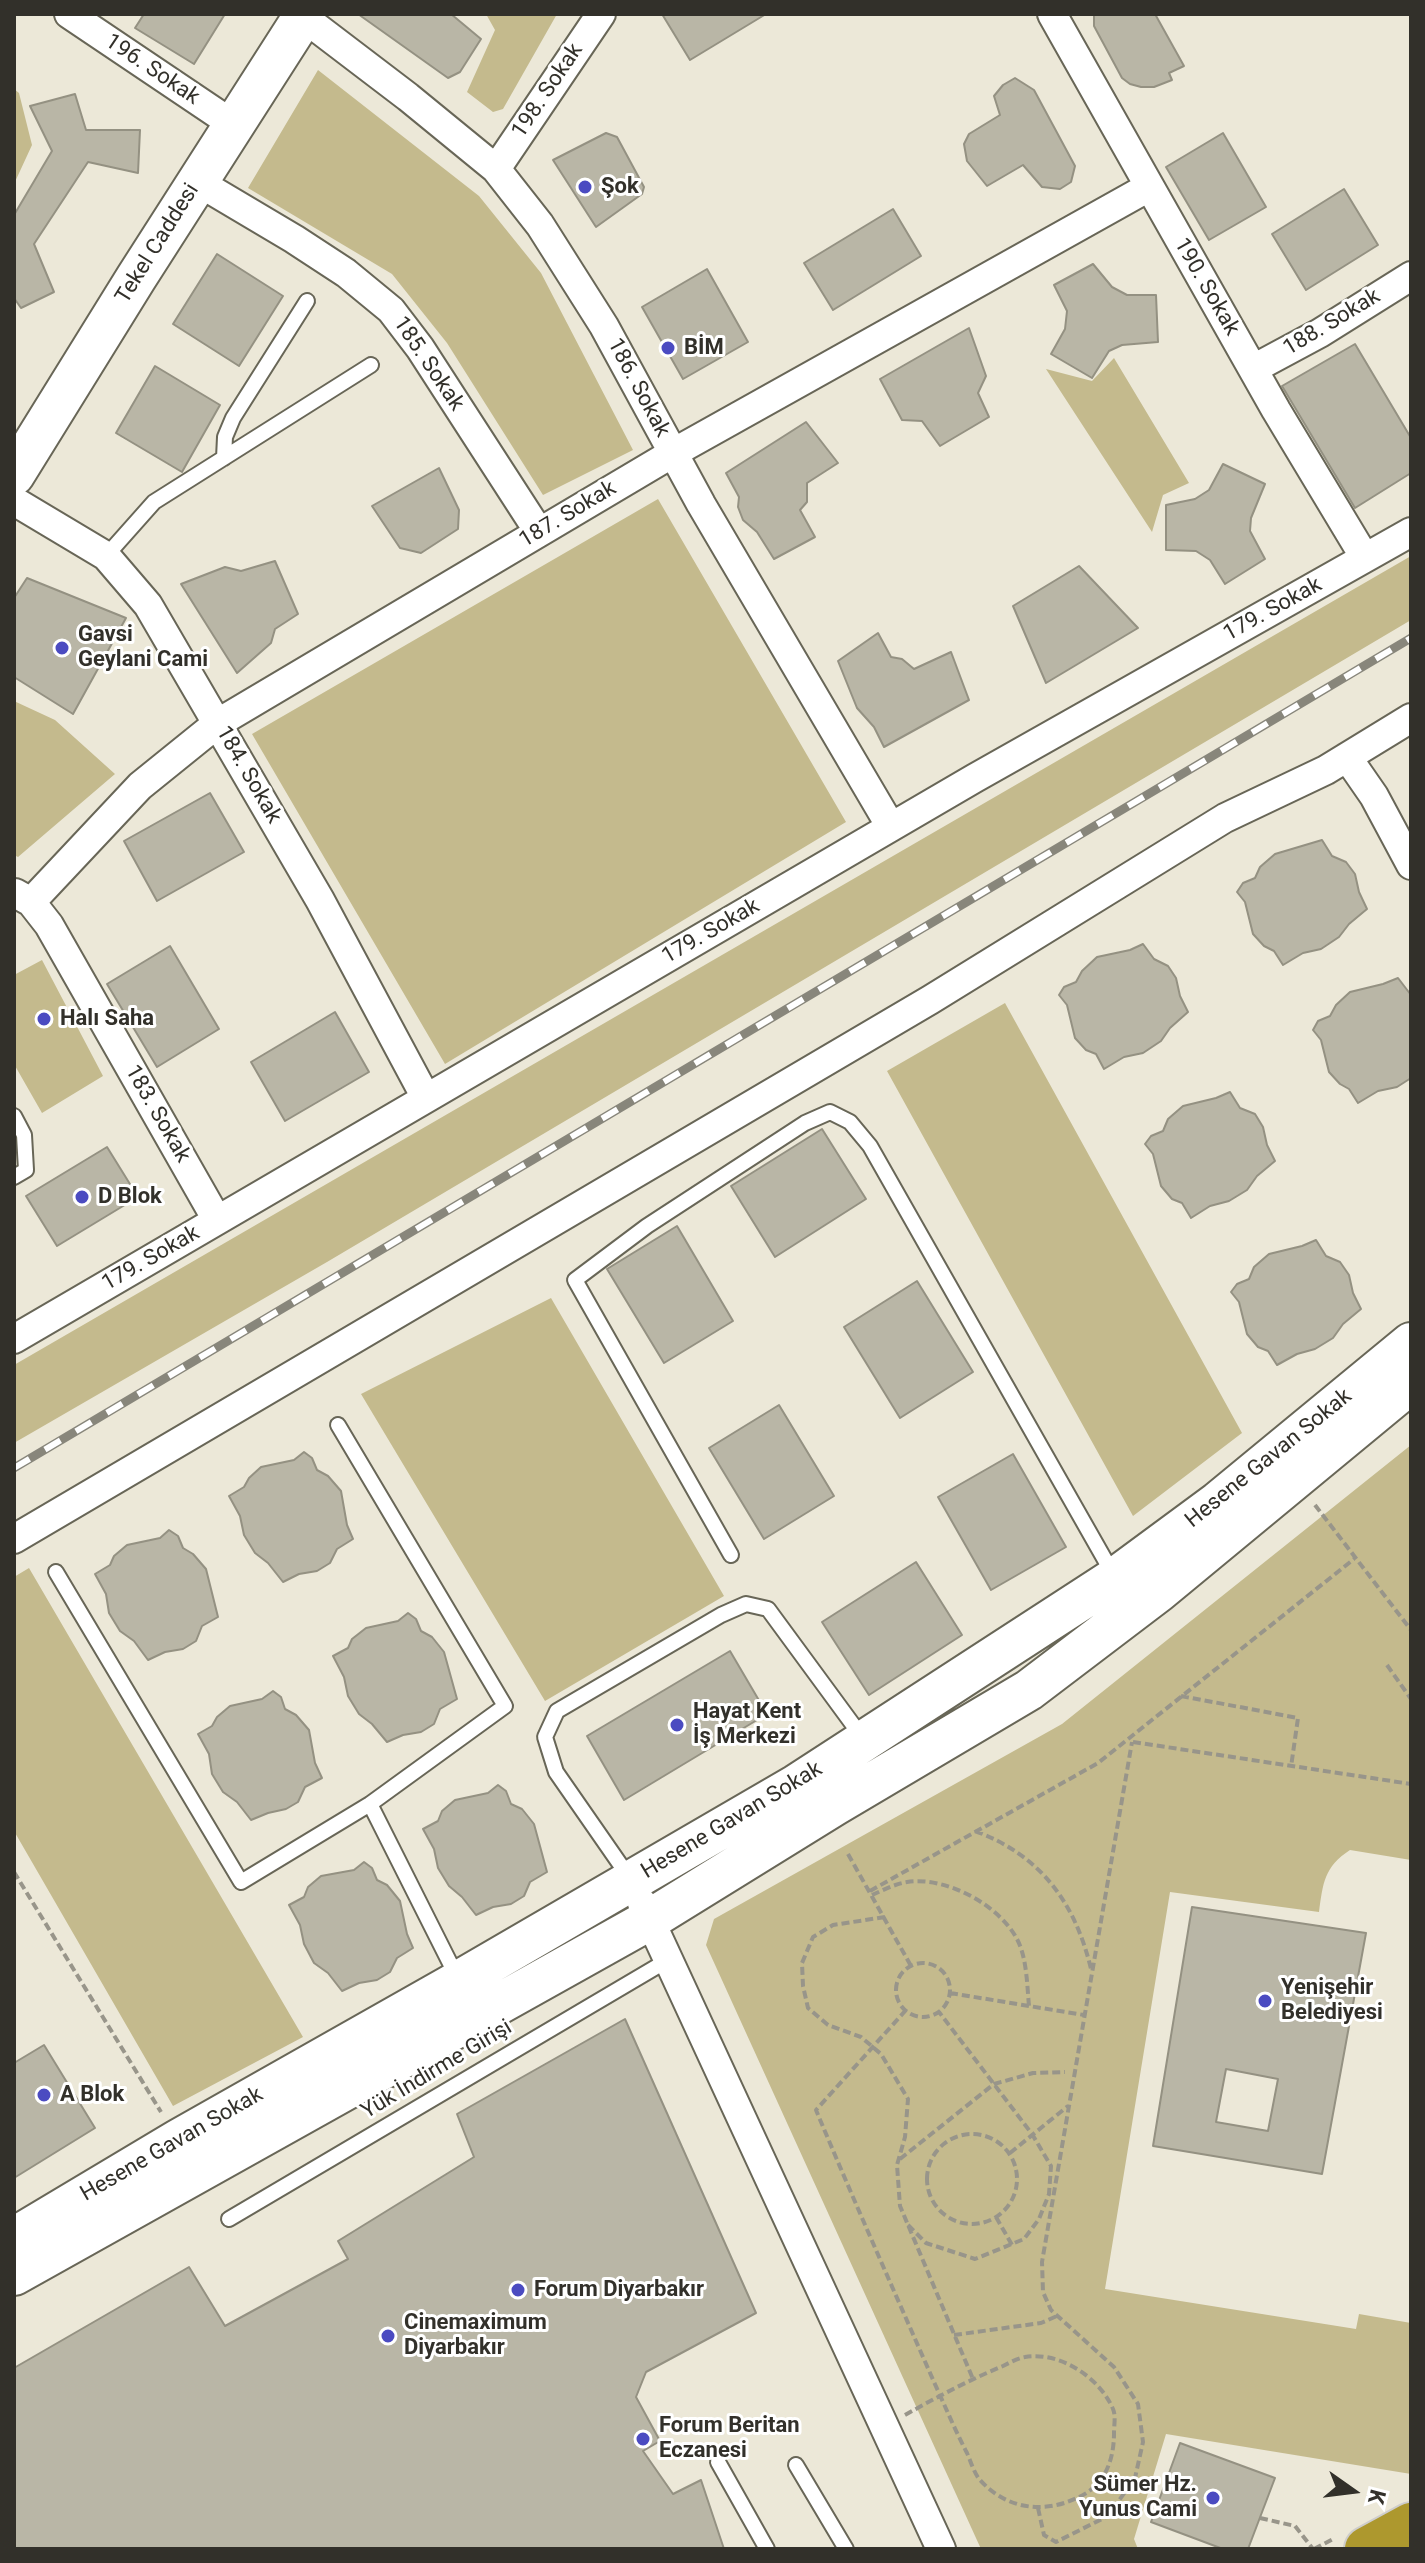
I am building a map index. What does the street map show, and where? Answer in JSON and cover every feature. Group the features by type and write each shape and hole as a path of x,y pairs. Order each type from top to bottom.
{"highway":[{"path":"1367,2549 1411,2525"}],"street":[{"name":"196. Sokak","path":"69,14 234,125"},
{"name":"198. Sokak","path":"496,169 601,14"},
{"name":"190. Sokak","path":"1052,14 1253,369 1365,558"},
{"name":"Tekel Caddesi","path":"14,475 304,16"},
{"name":"186. Sokak","path":"304,16 496,169 540,225 604,326 673,453 891,827"},
{"name":"185. Sokak","path":"198,182 333,264 391,310 420,348 539,532"},
{"name":"187. Sokak","path":"22,898 140,786 218,723 673,453 1149,187"},
{"name":"188. Sokak","path":"1253,369 1320,333 1411,276"},
{"name":"184. Sokak","path":"14,501 106,556 148,605 320,900 426,1098"},
{"name":"179. Sokak","path":"14,1339 891,827 1411,532"},
{"path":"14,1539 930,1000 1225,818 1326,770 1411,718"},
{"path":"1347,757 1374,796 1411,865"},
{"name":"183. Sokak","path":"22,898 49,925 217,1220"},
{"name":"Hesene Gavan Sokak","path":"17,2230 459,1981 796,1785 1115,1578 1218,1502 1411,1343"},
{"path":"14,2275 649,1920 1029,1690 1158,1592 1411,1383"},
{"path":"631,1881 941,2549"}],"lane":[{"path":"224,458 225,437 233,418 307,301"},
{"path":"106,556 154,502 371,365"},
{"path":"731,1555 575,1280 647,1226 805,1123 830,1112 850,1122 870,1146 1115,1578"},
{"path":"14,1116 24,1135 26,1170 14,1177"},
{"path":"56,1572 241,1882 370,1804 505,1706 338,1425"},
{"path":"631,1881 556,1772 545,1737 557,1711 721,1615 746,1604 768,1609 864,1741"},
{"path":"370,1804 459,1981"},
{"name":"Yük İndirme Girişi","path":"229,2219 668,1960"},
{"path":"718,2462 767,2549"},
{"path":"796,2465 846,2549"}],"path":[{"path":"1315,1505 1411,1630"},
{"path":"871,1893 1098,1763 1354,1559"},
{"path":"1387,1665 1411,1699"},
{"path":"1181,1696 1298,1718 1291,1767"},
{"path":"1126,1740 1411,1784"},
{"path":"1038,2507 1044,2535 1056,2542 1108,2516 1135,2478 1143,2442 1138,2404 1114,2367 1051,2310 1043,2292 1042,2262 1132,1742"},
{"path":"975,1831 1003,1841 1056,1889 1085,1944 1092,1973"},
{"path":"848,1854 911,1966"},
{"path":"14,1872 178,2140"},
{"path":"871,1893 908,1882 929,1882 986,1904 1004,1921 1018,1942 1027,1976 1029,2006"},
{"path":"885,1917 833,1925 813,1937 802,1963 803,1986 808,2008 828,2025 861,2037 881,2054 908,2099 905,2137 899,2160 900,2206 973,2379"},
{"path":"921,1963 938,1967 948,1981 950,1993 939,2012 923,2017 906,2010 900,2003 897,1986 905,1970 911,1966 921,1963"},
{"path":"950,1993 1084,2015"},
{"path":"884,2427 940,2395 973,2379 1025,2357 1047,2358 1071,2366 1096,2382 1114,2411 1114,2450 1105,2478 1082,2496 1049,2509 1021,2506 997,2495 979,2479 940,2395 816,2110 906,2010"},
{"path":"907,2225 926,2243 975,2259 1024,2239 1039,2219 1049,2194 1051,2166 1032,2134 939,2012"},
{"path":"899,2160 994,2084 1033,2073 1065,2072"},
{"path":"1009,2153 1070,2104"},
{"path":"958,2136 986,2136 1009,2153 1016,2166 1018,2181 1007,2208 996,2217 982,2223 967,2224 953,2220 940,2211 931,2198 928,2169 934,2154 945,2143 958,2136"},
{"path":"996,2217 1012,2245"},
{"path":"954,2335 1041,2323 1057,2316"},
{"path":"1260,2518 1295,2526 1313,2549"}],"shaded area":[{"path":"486,14 557,14 503,109 493,112 467,92 495,30"},
{"path":"318,70 479,196 541,273 633,450 543,495 447,343 392,274 248,188"},
{"path":"14,89 19,93 32,145 14,184"},
{"path":"1114,358 1189,483 1163,495 1152,532 1046,369 1092,381"},
{"path":"658,499 846,822 445,1064 252,734"},
{"path":"1411,556 1411,620 327,1262 14,1443 14,1365"},
{"path":"14,701 55,720 115,774 18,857 14,855"},
{"name":"Halı Saha","path":"42,960 103,1076 42,1113 14,1064 14,975"},
{"path":"1005,1003 1242,1433 1133,1516 887,1071"},
{"path":"551,1298 724,1596 545,1701 361,1394"},
{"path":"1411,1445 1411,1860 1350,1850 1341,1856 1326,1876 1319,1912 1170,1892 1105,2289 1356,2329 1359,2314 1411,2323 1411,2474 1166,2434 1134,2539 1138,2549 981,2549 706,1945 714,1919 1062,1724"},
{"path":"29,1568 303,2037 173,2106 14,1831 14,1577"}],"building":[{"path":"144,14 225,14 194,64 135,28"},
{"path":"358,14 451,14 481,39 460,72 448,78"},
{"path":"662,14 766,14 690,60"},
{"path":"1094,14 1155,14 1184,66 1169,73 1172,80 1154,87 1130,84 1122,78 1094,26"},
{"path":"1015,78 1034,90 1075,166 1071,182 1060,189 1042,187 1023,165 987,186 967,161 964,144 969,134 1000,115 994,96 1003,85"},
{"path":"75,94 86,130 140,130 138,173 88,162 34,244 54,292 21,308 14,298 14,215 52,151 30,106"},
{"path":"606,133 617,137 644,187 642,194 596,227 553,160"},
{"path":"1223,133 1266,207 1209,240 1166,167"},
{"path":"1344,189 1378,245 1306,290 1272,234"},
{"path":"893,209 921,256 833,310 804,263"},
{"path":"217,254 283,296 239,366 173,324"},
{"path":"1093,264 1112,287 1127,295 1156,295 1158,342 1122,345 1109,351 1092,378 1051,354 1065,329 1067,311 1054,285"},
{"path":"707,269 748,342 683,379 642,307"},
{"path":"969,328 986,376 978,393 989,417 940,446 922,421 902,420 880,379"},
{"path":"1355,344 1411,438 1411,473 1355,508 1282,386"},
{"path":"155,366 220,405 182,472 116,433"},
{"path":"806,422 838,463 807,483 807,502 800,510 815,537 774,559 757,532 743,520 738,507 739,497 726,473"},
{"path":"1223,464 1265,484 1251,518 1250,531 1265,559 1225,584 1210,560 1196,551 1166,550 1166,505 1195,499 1209,490"},
{"path":"439,468 459,510 458,529 421,553 400,548 372,506"},
{"path":"275,561 298,614 275,629 271,643 237,673 181,584 225,567 241,571"},
{"path":"1079,566 1138,628 1046,683 1013,606"},
{"name":"Gavsi Geylani Cami","path":"27,578 126,618 73,714 14,677 14,598"},
{"path":"878,633 891,657 902,659 914,669 951,652 969,700 884,747 874,727 857,708 838,661"},
{"path":"210,793 244,852 157,901 124,841"},
{"path":"1322,840 1332,856 1346,862 1355,874 1367,909 1339,937 1321,949 1303,953 1283,965 1274,951 1264,946 1253,934 1245,902 1237,892 1243,883 1255,878 1260,867 1275,854"},
{"path":"1143,944 1154,959 1168,966 1176,978 1188,1012 1161,1041 1143,1053 1124,1057 1104,1069 1096,1054 1086,1050 1075,1038 1067,1005 1059,995 1064,987 1076,982 1082,971 1097,957"},
{"path":"170,946 219,1029 157,1067 107,984"},
{"path":"1398,978 1411,995 1411,1078 1358,1103 1349,1089 1329,1072 1321,1040 1313,1030 1318,1021 1330,1016 1336,1005 1350,992"},
{"path":"335,1012 369,1072 285,1121 251,1062"},
{"path":"1230,1092 1240,1108 1255,1114 1275,1161 1257,1176 1247,1190 1191,1218 1182,1203 1172,1199 1161,1186 1153,1154 1145,1144 1151,1136 1163,1131 1168,1119 1183,1106"},
{"path":"822,1129 866,1199 775,1257 731,1186"},
{"name":"D Blok","path":"107,1147 138,1197 57,1246 26,1196"},
{"path":"677,1226 733,1321 664,1363 607,1269"},
{"path":"1316,1240 1326,1256 1340,1262 1349,1275 1361,1309 1343,1324 1333,1338 1277,1365 1268,1351 1258,1347 1247,1334 1239,1302 1231,1292 1237,1284 1249,1279 1254,1267 1269,1254"},
{"path":"917,1281 973,1372 900,1418 844,1327"},
{"path":"779,1405 834,1496 764,1539 709,1448"},
{"path":"304,1452 312,1458 317,1470 328,1476 341,1491 347,1525 353,1539 337,1549 330,1563 317,1571 299,1574 283,1582 268,1563 255,1553 244,1535 240,1516 229,1496 244,1487 261,1467 294,1460"},
{"path":"1013,1454 1066,1547 991,1590 938,1497"},
{"path":"169,1530 206,1569 218,1617 202,1626 196,1641 183,1649 165,1652 148,1660 134,1641 120,1631 109,1613 106,1594 95,1574 110,1565 114,1556 127,1545 160,1538"},
{"path":"916,1562 962,1635 869,1695 822,1622"},
{"path":"408,1613 416,1619 421,1631 432,1637 444,1652 457,1699 440,1709 434,1724 421,1732 387,1742 359,1714 348,1696 344,1677 333,1656 348,1648 352,1639 366,1628 398,1621"},
{"name":"Hayat Kent İş Merkezi","path":"730,1651 767,1714 624,1800 587,1736"},
{"path":"273,1691 281,1697 285,1709 296,1715 309,1730 315,1763 322,1778 305,1787 298,1802 251,1820 237,1802 223,1792 212,1774 209,1754 198,1734 212,1726 230,1706 262,1699"},
{"path":"498,1785 506,1791 511,1804 522,1809 534,1824 547,1872 530,1882 524,1896 511,1904 493,1907 476,1915 449,1886 438,1868 434,1849 423,1829 438,1821 442,1811 455,1800 488,1793"},
{"path":"364,1862 372,1868 377,1880 387,1885 400,1901 413,1948 397,1958 390,1972 377,1980 359,1983 342,1991 328,1973 314,1963 289,1905 304,1897 308,1887 321,1876 354,1870"},
{"name":"Yenişehir Belediyesi","path":"1192,1907 1366,1933 1322,2174 1153,2146","holes":["1226,2069 1278,2079 1268,2131 1216,2122"]},
{"name":"Forum Diyarbakır","path":"625,2019 756,2313 646,2372 636,2397 660,2441 643,2451 673,2494 701,2480 724,2549 14,2549 14,2368 189,2267 225,2326 348,2259 338,2241 474,2157 457,2114"},
{"name":"A Blok","path":"44,2045 95,2128 14,2178 14,2063"},
{"name":"Sümer Hz. Yunus Cami","path":"1180,2443 1275,2478 1248,2549 1223,2549 1151,2522"}],"railway":[{"path":"14,1468 1411,638"}],"place":[{"name":"Şok","path":"585,187"},
{"name":"BİM","path":"668,348"},
{"name":"Gavsi Geylani Cami","path":"62,648"},
{"name":"Halı Saha","path":"44,1019"},
{"name":"D Blok","path":"82,1197"},
{"name":"Hayat Kent İş Merkezi","path":"677,1725"},
{"name":"Yenişehir Belediyesi","path":"1265,2001"},
{"name":"A Blok","path":"44,2095"},
{"name":"Forum Diyarbakır","path":"518,2290"},
{"name":"Cinemaximum Diyarbakır","path":"388,2336"},
{"name":"Forum Beritan Eczanesi","path":"643,2439"},
{"name":"Sümer Hz. Yunus Cami","path":"1213,2498"}]}
